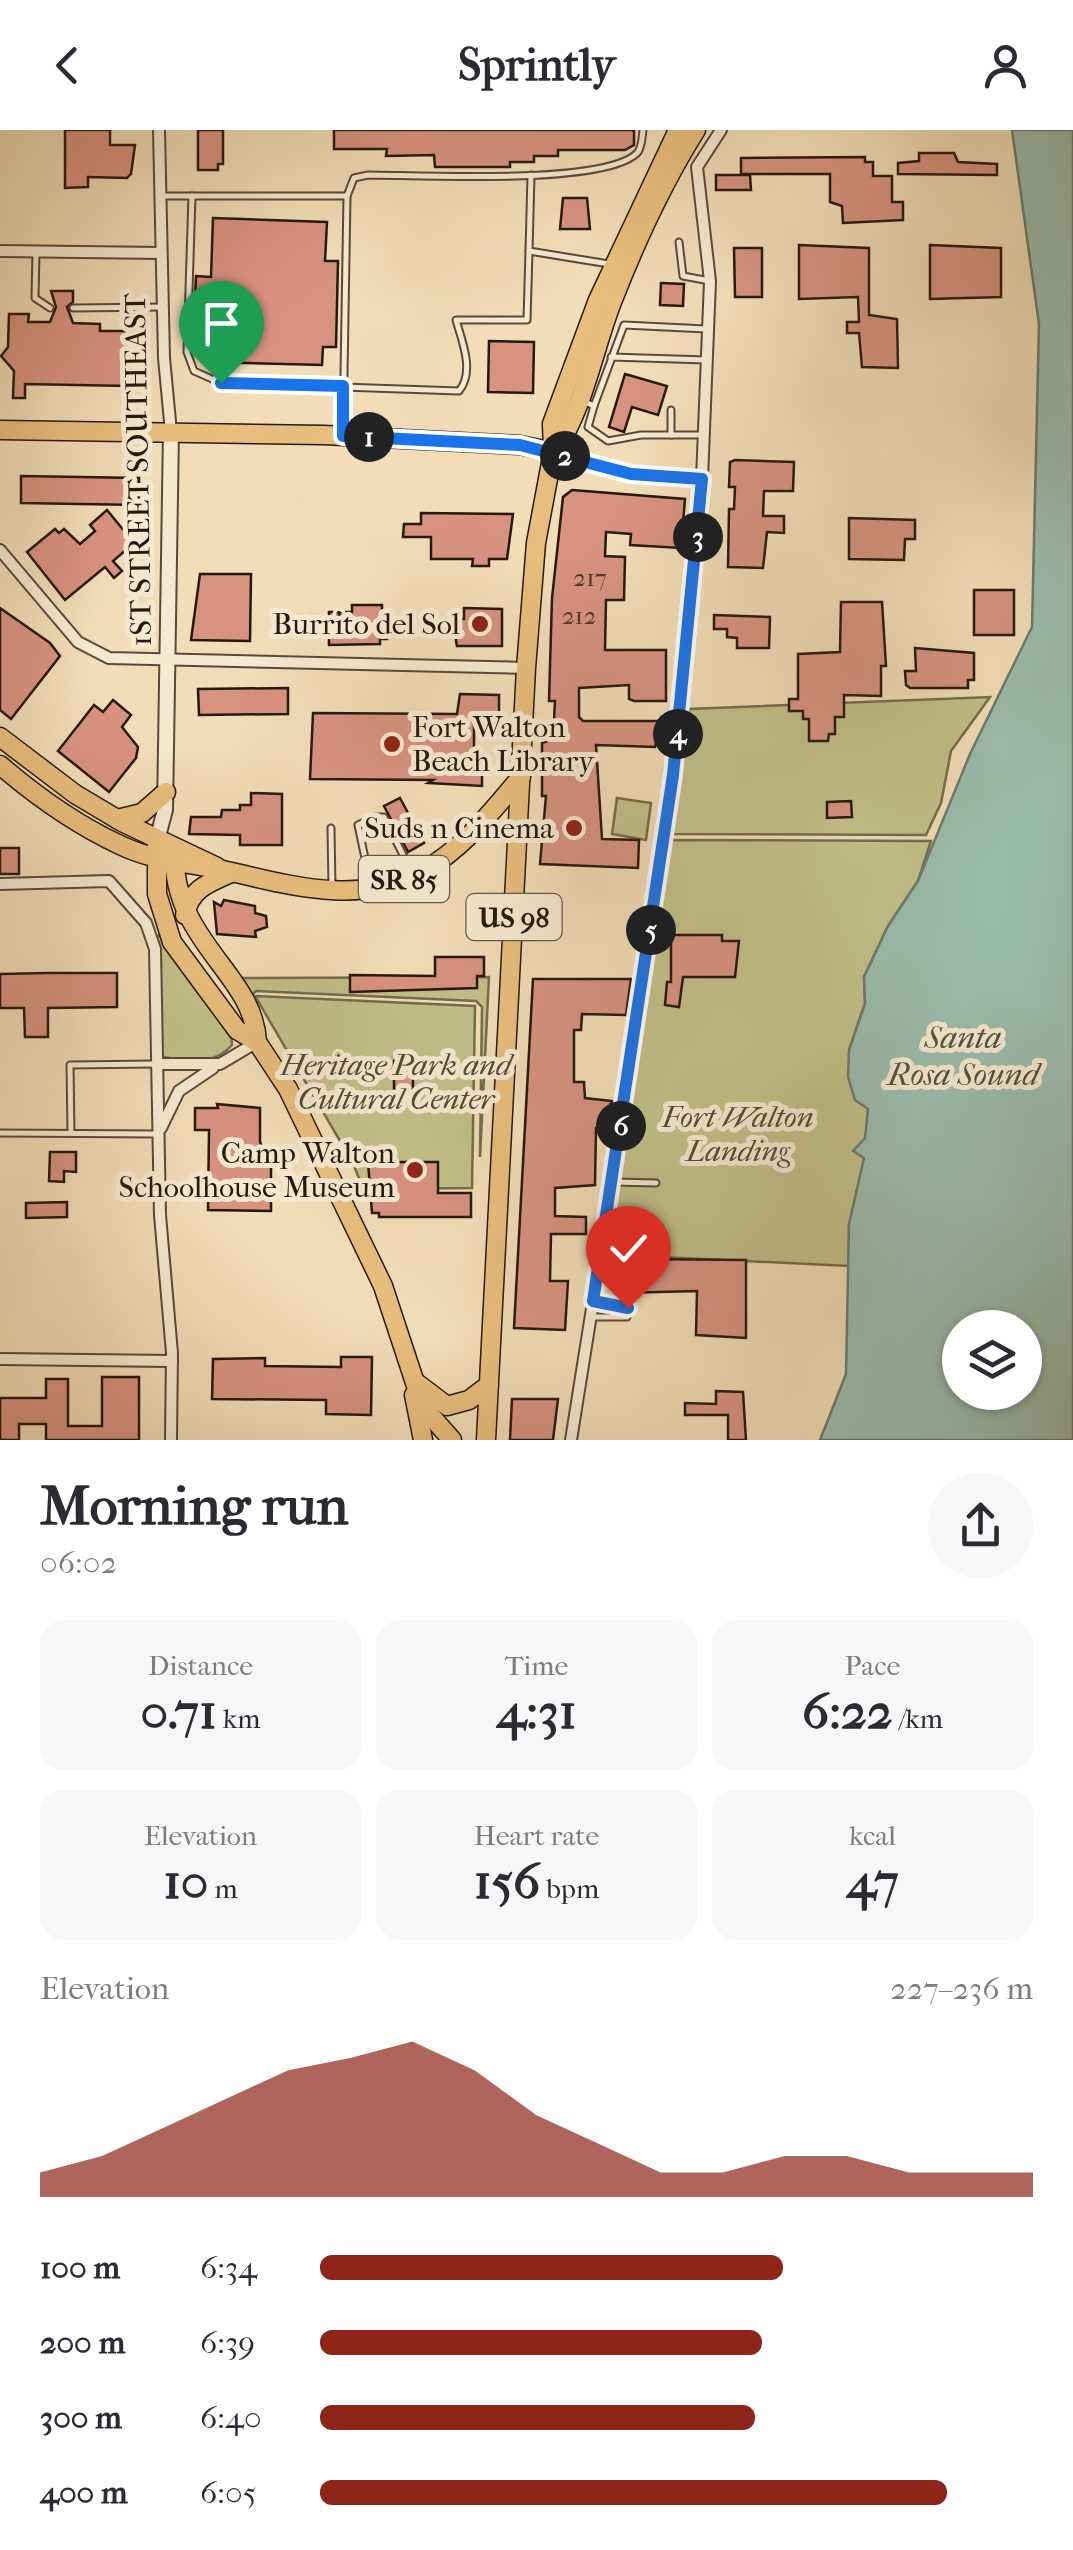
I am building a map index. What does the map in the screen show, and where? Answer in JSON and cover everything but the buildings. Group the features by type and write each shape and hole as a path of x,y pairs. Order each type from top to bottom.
{"main road":[{"name":"US 98","path":"486,1440 526,668 536,543 554,452 552,424 576,353 678,130"},
{"name":"US 98","path":"554,452 586,402 628,264 696,130"},
{"path":"0,430 343,436 520,445 554,452"},
{"name":"SR 85","path":"0,736 44,773 166,852"},
{"name":"SR 85","path":"0,765 67,815 120,845 166,852 226,872 332,891 372,888 413,876 455,850 522,776"},
{"path":"117,819 142,813 165,801"},
{"path":"166,852 185,915 256,1017 257,1042"},
{"path":"166,852 157,894 172,942 237,1030 257,1042 288,1089 357,1225 383,1286 424,1407 452,1440"},
{"path":"185,915 187,902 200,887 226,872"},
{"path":"413,1380 447,1406 468,1400 489,1385"},
{"path":"413,1380 415,1418 423,1440"}],"street":[{"name":"1ST STREET SOUTHEAST","path":"159,130 170,432 166,852"},
{"path":"570,1440 673,775 704,435 710,281 698,167 721,130"},
{"path":"0,251 162,252"},
{"path":"554,452 631,474 702,479"},
{"path":"0,550 92,653 109,658 526,668"},
{"path":"0,884 110,881 153,935 161,1254 172,1361 172,1440"},
{"path":"160,1134 168,1105 178,1091 257,1042"},
{"path":"156,1064 220,1064"},
{"path":"0,1359 172,1361"}],"lane":[{"path":"343,436 347,196 354,178 588,172 623,162 640,150 643,130"},
{"path":"192,196 187,342 194,371 221,383 459,391 466,380 466,354 456,320 527,320 531,174"},
{"path":"160,196 347,196"},
{"path":"679,242 683,276 710,281"},
{"path":"36,251 35,298 50,308"},
{"path":"529,251 614,265"},
{"path":"73,308 163,307"},
{"path":"704,435 608,441 588,427 586,402 624,326 708,329"},
{"path":"611,358 707,360"},
{"path":"671,410 671,435"},
{"path":"372,888 358,825 374,817 384,818 413,876"},
{"path":"331,828 332,891"},
{"path":"71,1134 70,1065 156,1064"},
{"path":"0,1133 160,1134"},
{"path":"612,1182 656,1183"},
{"path":"593,1301 628,1308"},
{"path":"590,1317 627,1316"}],"green space":[{"path":"990,697 951,751 941,803 926,835 672,834 689,709"},
{"path":"617,798 651,803 646,840 612,834"},
{"name":"Fort Walton Landing","path":"664,840 931,841 918,881 888,926 864,977 865,1003 849,1050 868,1109 864,1172 849,1224 849,1266 601,1254"},
{"path":"163,935 192,985 231,1032 232,1045 217,1057 190,1060 162,1057 159,1053 157,936"},
{"path":"489,977 480,1157 482,1007 476,1001 256,991 251,996 237,978"},
{"name":"Heritage Park and Cultural Center","path":"255,996 475,1006 472,1188 363,1189 353,1163"}],"water":[{"name":"Santa Rosa Sound","path":"1012,130 1073,130 1073,1440 820,1440 846,1374 849,1224 864,1158 853,1151 865,1138 868,1109 855,1100 848,1077 849,1050 865,1004 864,977 888,926 918,881 970,754 1032,627 1039,324"}],"place":[{"name":"Burrito del Sol","path":"480,624"},
{"name":"Fort Walton Beach Library","path":"392,744"},
{"name":"Suds n Cinema","path":"574,828"},
{"name":"Camp Walton Schoolhouse Museum","path":"415,1170"}],"route":[{"path":"221,383 343,386 343,436 520,445 631,474 702,479 673,775 593,1301 628,1308"}]}
